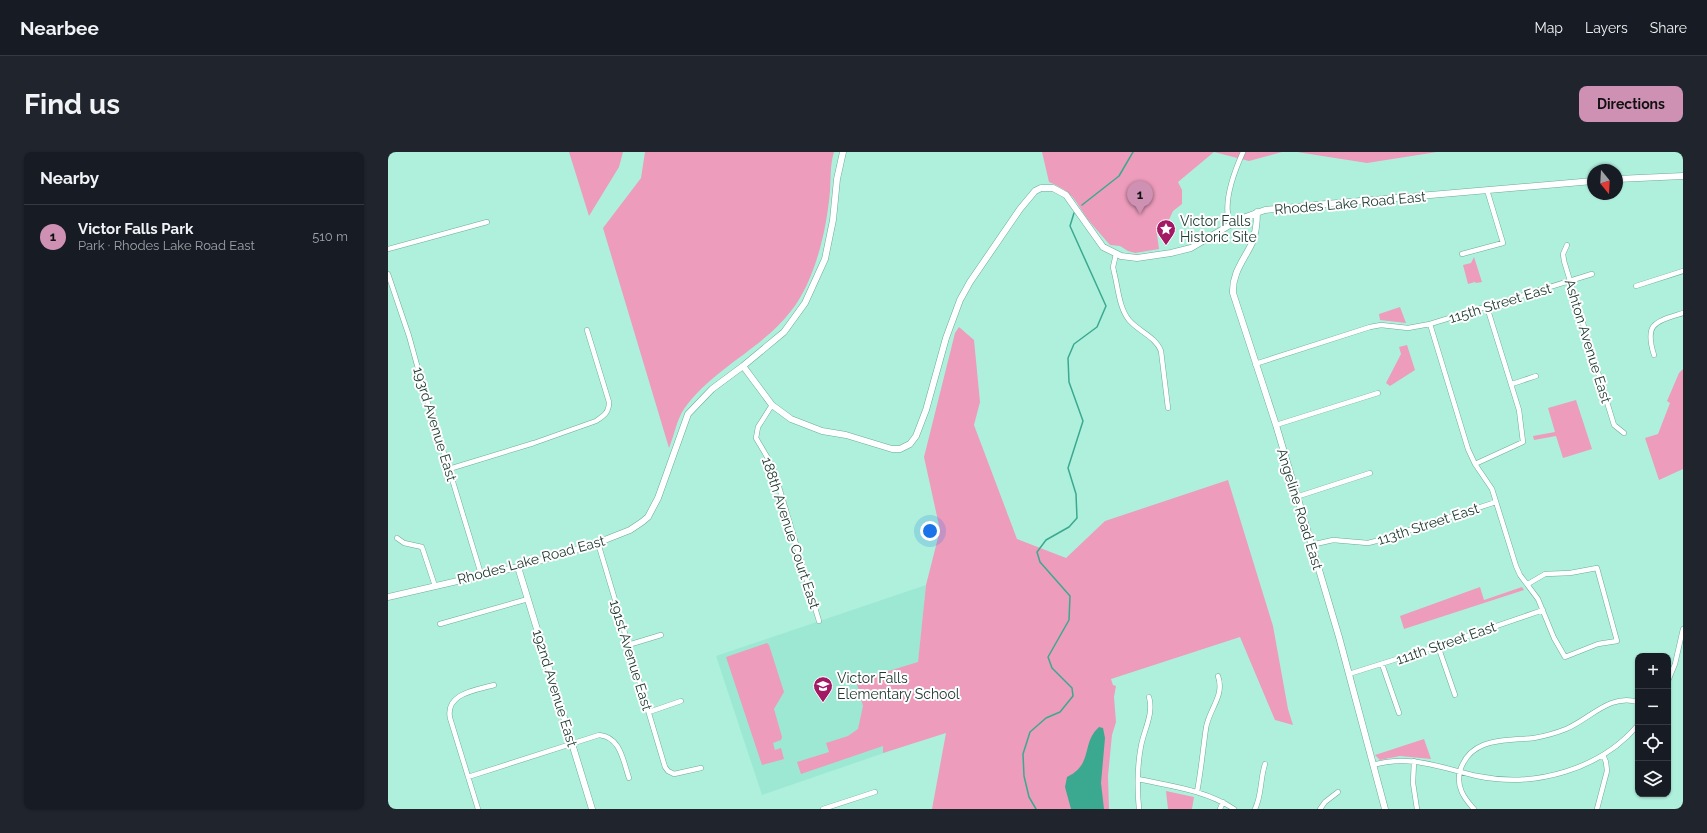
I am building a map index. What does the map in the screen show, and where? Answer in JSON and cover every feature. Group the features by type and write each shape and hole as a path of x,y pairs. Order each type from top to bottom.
{"street":[{"path":"744,366 784,332 805,303 820,272 825,258 833,220 837,179 843,152"},
{"path":"1230,224 1227,215 1229,196 1235,173 1243,152"},
{"path":"1623,179 1683,176"},
{"name":"Rhodes Lake Road East","path":"388,597 481,574 518,567 598,543 630,530 648,517 658,498 688,414 712,389 744,366 772,405 784,415 803,425 892,450 910,444 921,425 946,338 960,300 970,282 1020,209 1035,191 1042,188 1048,187 1057,189 1066,195 1103,247 1125,258 1137,258 1186,250 1204,242 1230,224 1257,212 1326,204 1587,182"},
{"path":"1462,254 1503,243 1487,190"},
{"name":"Angeline Road East","path":"1257,212 1256,232 1236,272 1233,293 1276,425 1349,674 1385,809"},
{"path":"388,250 487,222"},
{"name":"Ashton Avenue East","path":"1567,245 1563,254 1570,281 1614,425 1624,433"},
{"path":"1116,254 1113,267 1126,315 1135,326 1156,343 1161,351 1168,408"},
{"path":"1636,286 1683,271"},
{"name":"193rd Avenue East","path":"388,274 481,574"},
{"name":"115th Street East","path":"1255,364 1370,327 1381,325 1408,328 1430,324 1592,274"},
{"path":"1475,464 1523,442 1519,410 1487,306"},
{"path":"1654,355 1650,342 1650,335 1655,324 1660,320 1683,313"},
{"path":"1430,324 1468,448 1475,464 1490,485 1520,575 1528,584 1543,610 1554,638 1565,656 1598,644 1617,641 1597,568 1570,573 1545,574 1528,584"},
{"path":"449,469 534,443 596,420 605,415 608,410 609,402 587,330"},
{"path":"1512,384 1536,376"},
{"path":"1276,425 1378,393"},
{"name":"188th Avenue Court East","path":"772,405 758,427 756,438 773,467 819,620"},
{"path":"1296,497 1370,473"},
{"name":"113th Street East","path":"1311,545 1333,540 1368,543 1496,502"},
{"path":"397,538 404,543 422,547 435,586"},
{"name":"191st Avenue East","path":"598,543 665,767 668,771 674,774 701,768"},
{"name":"192nd Avenue East","path":"518,567 592,809"},
{"path":"440,624 528,599"},
{"name":"111th Street East","path":"1349,674 1438,646 1543,610"},
{"path":"1671,674 1675,664 1683,629"},
{"path":"628,645 661,635"},
{"path":"1438,646 1455,695"},
{"path":"1382,664 1399,712"},
{"path":"1197,792 1208,723 1220,694 1220,682 1218,676"},
{"path":"478,809 450,718 451,706 460,696 494,685"},
{"path":"1139,809 1138,779 1141,745 1151,711 1149,697"},
{"path":"1474,809 1462,794 1458,782 1462,766 1468,755 1481,746 1497,741 1546,735 1573,725 1609,703 1624,700 1635,702"},
{"path":"648,712 681,702"},
{"path":"1373,765 1414,761 1438,765 1479,776 1506,780 1533,778 1559,773 1583,765 1603,755 1635,728"},
{"path":"468,777 582,739 599,735 610,737 619,747 629,778"},
{"path":"1597,809 1607,771 1606,762 1603,755"},
{"path":"1414,761 1413,788 1417,809"},
{"path":"1255,809 1259,800 1261,780 1265,764"},
{"path":"1138,779 1197,792 1223,802 1234,809"},
{"path":"823,809 875,792"},
{"path":"1320,809 1325,802 1338,792"},
{"path":"843,802 845,809"},
{"path":"1220,809 1223,802"}],"shaded area":[{"path":"569,152 623,152 619,167 589,216"},
{"path":"645,152 834,152 823,238 807,285 791,311 779,325 709,382 684,409 677,423 669,448 603,228 641,178"},
{"path":"1042,152 1214,152 1178,182 1182,190 1182,204 1173,211 1167,224 1156,227 1159,249 1135,253 1120,246 1110,245 1089,221 1073,198 1058,186 1049,182"},
{"path":"1214,152 1282,152 1249,161"},
{"path":"1297,152 1437,152 1367,163"},
{"path":"1474,257 1482,282 1468,284 1463,265 1471,263"},
{"path":"1400,307 1406,323 1380,320 1379,314"},
{"path":"959,327 974,340 980,402 974,425 1017,539 1066,558 1105,521 1228,480 1273,626 1288,709 1293,725 1275,720 1240,637 1111,679 1113,685 1116,686 1114,697 1116,722 1112,735 1108,776 1109,809 932,809 946,733 883,753 883,746 801,774 797,762 829,752 826,743 848,736 858,729 863,706 856,681 918,662 926,585 940,530 924,457 955,333"},
{"path":"1407,345 1415,370 1390,386 1386,383 1401,354 1399,347"},
{"path":"1683,369 1683,469 1659,480 1645,438 1658,434 1670,403 1667,401 1679,373"},
{"path":"1576,400 1592,449 1563,458 1556,436 1534,440 1533,436 1555,432 1548,408"},
{"name":"Victor Falls Elementary School","path":"926,585 910,744 762,795 716,656"},
{"path":"1480,587 1484,600 1522,587 1524,590 1404,629 1400,616"},
{"path":"767,643 769,645 784,692 774,709 782,737 781,740 773,743 775,750 781,748 784,759 762,765 726,657"},
{"path":"1099,727 1103,728 1105,738 1101,783 1104,809 1071,809 1065,787 1067,777 1081,766 1090,740"},
{"path":"1424,739 1431,759 1400,756 1380,760 1375,755"},
{"path":"1166,791 1194,797 1192,809 1168,809"}],"waterway":[{"path":"1082,205 1119,176 1133,152"},
{"path":"1036,809 1029,797 1024,776 1023,754 1030,732 1046,718 1060,712 1073,696 1072,688 1052,668 1048,657 1069,620 1070,596 1040,562 1037,552 1046,540 1069,527 1077,518 1076,494 1068,468 1083,421 1069,382 1068,358 1074,344 1097,327 1106,306 1070,226 1074,213"}],"place":[{"name":"Victor Falls Park","path":"1140,214"},
{"name":"Victor Falls Historic Site","path":"1166,246"},
{"name":"Victor Falls Elementary School","path":"823,703"}]}
